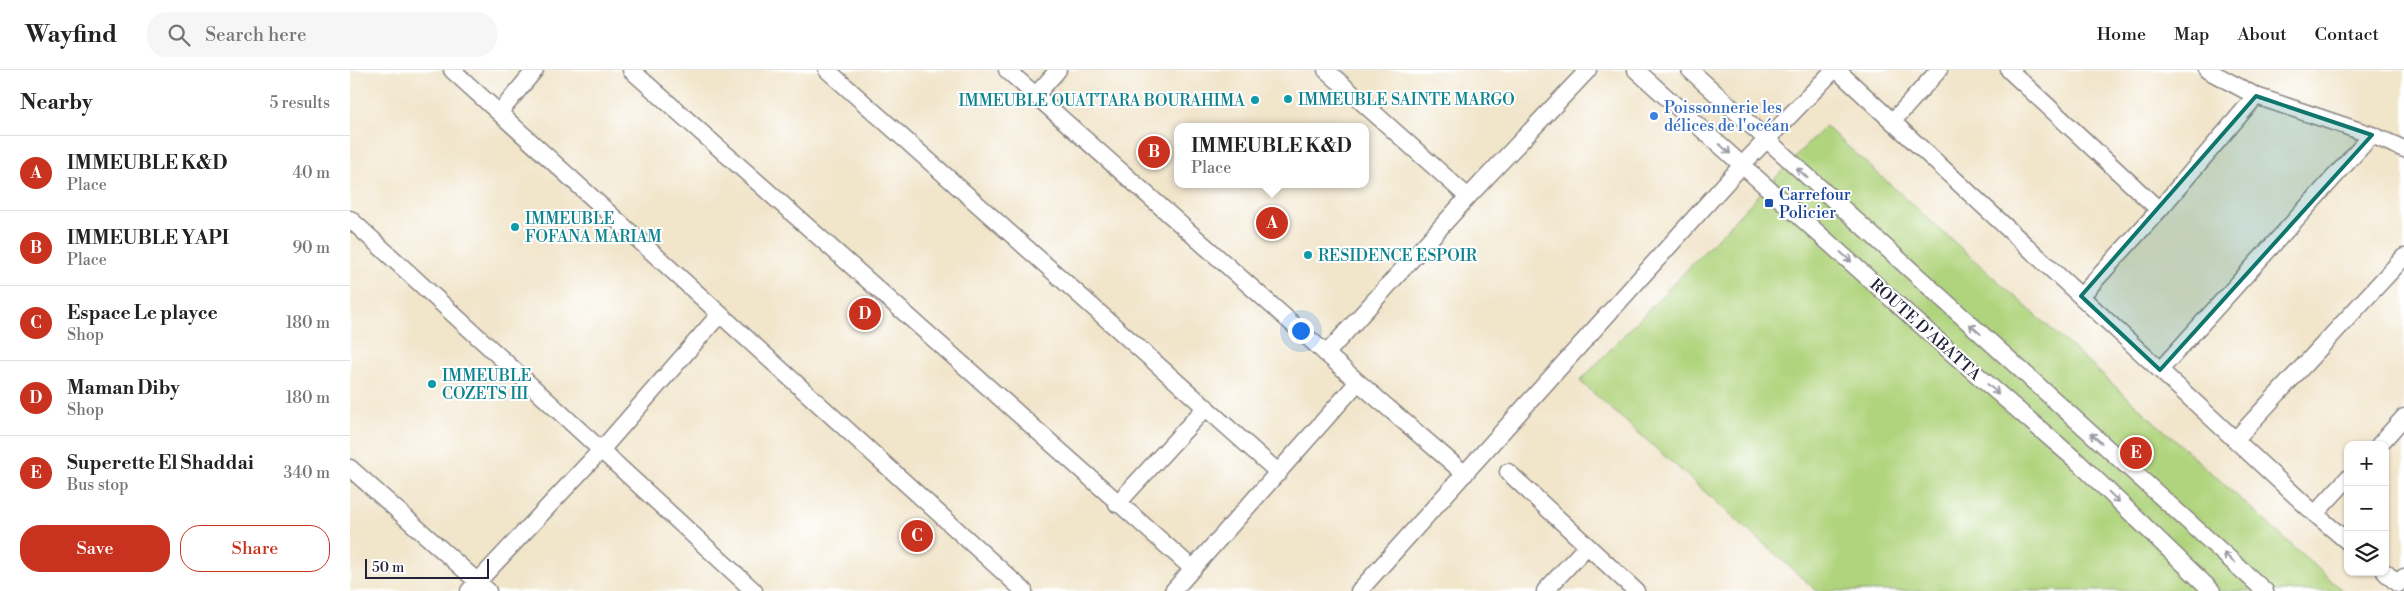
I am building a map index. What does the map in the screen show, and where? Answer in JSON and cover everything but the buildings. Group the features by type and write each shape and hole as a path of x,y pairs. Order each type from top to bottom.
{"street":[{"path":"452,70 1024,591"},
{"path":"500,112 535,70"},
{"path":"631,70 1117,504 1193,569"},
{"path":"826,70 1279,473"},
{"path":"1007,70 1326,354 1465,474"},
{"path":"1035,96 1058,70"},
{"path":"1326,70 1468,197"},
{"path":"1326,354 1468,197 1588,70"},
{"name":"ROUTE D'ABATTA","path":"1636,70 1953,354 2078,462 2212,591"},
{"name":"ROUTE D'ABATTA","path":"1690,70 2265,591"},
{"path":"1359,591 1742,165 1835,70 1893,121 2235,440 2344,539"},
{"path":"1893,121 1939,70"},
{"path":"2009,70 2160,210"},
{"path":"2208,70 2256,96 2372,135 2404,149"},
{"path":"2081,296 2160,210 2256,96"},
{"path":"2160,370 2372,135"},
{"path":"350,219 602,449 754,591"},
{"path":"2235,440 2404,257"},
{"path":"350,468 478,588 719,315"},
{"path":"1173,591 1358,382"},
{"path":"1117,504 1206,407"},
{"path":"2382,441 2404,417"},
{"path":"1508,472 1636,591"},
{"path":"2315,514 2344,482"},
{"path":"1545,591 1586,546"},
{"path":"2389,575 2402,583"}],"highlighted area":[{"path":"2256,96 2372,135 2160,370 2081,296"}],"green space":[{"path":"1825,126 2343,591 1817,591 1580,381"}],"place":[{"name":"IMMEUBLE SAINTE MARGO","path":"1288,99"},
{"name":"IMMEUBLE OUATTARA BOURAHIMA","path":"1255,100"},
{"name":"Poissonnerie les délices de l'océan","path":"1654,116"},
{"name":"IMMEUBLE YAPI","path":"1154,152"},
{"name":"Carrefour Policier","path":"1769,203"},
{"name":"IMMEUBLE K&D","path":"1272,223"},
{"name":"IMMEUBLE FOFANA MARIAM","path":"515,227"},
{"name":"RESIDENCE ESPOIR","path":"1308,255"},
{"name":"Maman Diby","path":"865,314"},
{"name":"IMMEUBLE COZETS III","path":"432,384"},
{"name":"Superette El Shaddai","path":"2136,453"},
{"name":"Espace Le playce","path":"917,536"}]}
